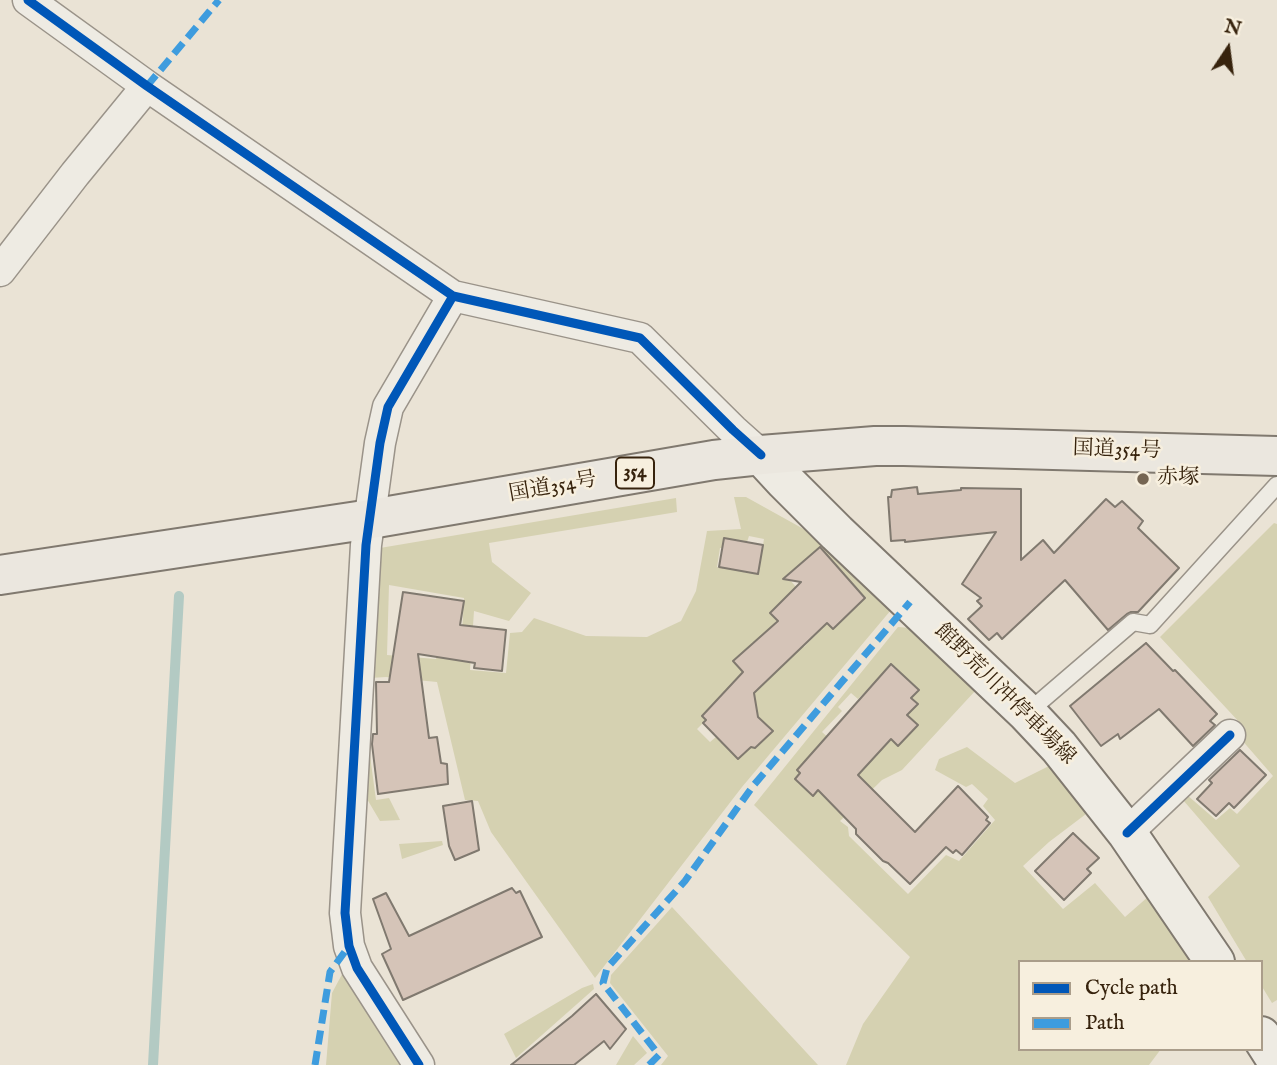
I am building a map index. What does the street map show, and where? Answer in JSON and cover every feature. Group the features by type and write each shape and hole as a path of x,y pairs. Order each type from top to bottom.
{"highway":[{"name":"国道354号","path":"0,575 371,519 761,454 904,446 1277,456"}],"main road":[{"name":"館野荒川沖停車場線","path":"761,454 837,533 1027,713 1059,747 1127,833 1213,960"},
{"path":"1263,1039 1277,1061"}],"street":[{"path":"28,0 147,86 453,296 640,338 761,454"},
{"path":"0,271 147,86"},
{"path":"419,1065 357,968 349,946 345,913 366,545 380,443 388,407 453,296"},
{"path":"1127,833 1230,735"}],"lane":[{"path":"1027,713 1133,622 1150,625 1277,485"}],"shaded area":[{"path":"734,497 746,497 809,532 891,610 742,787 595,978 491,832 478,801 465,800 437,682 370,678 380,548 676,498 677,512 489,543 492,562 531,593 509,621 474,611 470,670 506,673 510,633 522,632 534,618 586,636 647,637 681,621 696,591 707,531 741,529","holes":["749,536 764,539 758,574 717,567 720,548 725,538 747,542","804,565 848,613 833,629 827,623 804,647 787,630 784,633 774,624 777,620 771,613 796,587 790,580","389,585 464,598 461,650 439,647 436,659 387,655","760,637 785,663 758,689 733,661","702,716 772,731 756,748 751,747 738,759 716,737 710,742 697,729 706,720"]},
{"path":"1274,523 1277,524 1277,1000 1272,1003 1263,988 1263,960 1246,960 1208,897 1240,866 1183,800 1187,795 1216,820 1230,808 1237,814 1273,776 1234,731 1241,724 1160,637"},
{"path":"898,627 911,628 976,690 902,770 882,780 840,821 848,827 849,836 908,894 946,855 959,861 995,820 983,806 988,799 972,784 966,787 935,770 939,759 967,747 1015,783 1049,766 1086,814 1023,866 1063,909 1095,883 1125,917 1149,896 1192,960 1018,960 1018,1051 1160,1051 1149,1065 846,1065 863,1024 910,957 754,805","holes":["883,673 918,703 907,715 917,725 898,746 891,739 863,769 822,732 842,711 838,707 851,693 858,699","809,756 844,762 814,795 795,779 800,773 798,769"]},
{"path":"369,748 376,800 389,798 400,820 380,821 367,799"},
{"path":"442,841 443,845 402,859 399,844"},
{"path":"672,907 818,1065 661,1065 668,1056 610,983 611,975"},
{"path":"347,965 406,1065 326,1065 332,993"},
{"path":"593,984 594,989 516,1058 504,1034"},
{"path":"633,1036 647,1053 634,1065 616,1065"}],"building":[{"path":"917,487 918,494 961,488 1021,489 1021,560 1043,540 1054,553 1106,499 1115,507 1122,501 1143,521 1138,528 1179,568 1138,612 1127,614 1108,630 1065,580 1002,639 997,633 989,640 968,619 982,606 977,601 981,598 962,584 996,532 905,542 891,541 888,497 891,497 892,490"},
{"path":"724,538 763,545 758,574 719,567"},
{"path":"820,547 865,598 833,629 827,623 754,693 758,717 773,731 738,759 703,723 706,720 702,716 743,672 733,661 778,621 770,613 801,582 783,579"},
{"path":"403,592 464,601 460,625 506,630 502,671 474,668 475,663 418,654 429,738 437,737 441,763 447,764 448,784 378,794 372,744 373,734 377,734 376,682 389,682"},
{"path":"1146,643 1217,714 1210,721 1215,725 1193,746 1159,709 1120,739 1118,734 1101,746 1070,706"},
{"path":"891,664 919,690 911,698 918,704 907,715 918,725 898,746 891,739 858,775 915,832 958,786 988,817 986,820 990,823 962,855 956,850 953,853 946,847 910,884 856,834 856,829 818,790 813,796 795,779 800,773 797,770"},
{"path":"1240,750 1266,775 1234,808 1229,803 1216,816 1197,799 1212,783 1209,780"},
{"path":"472,801 479,850 455,860 449,846 443,806"},
{"path":"1073,833 1099,858 1087,869 1091,873 1064,900 1035,871"},
{"path":"512,888 516,893 520,891 542,937 403,1000 382,954 391,949 373,899 386,893 409,936"},
{"path":"596,994 626,1029 610,1049 604,1041 574,1065 511,1065 572,1016"}],"waterway":[{"path":"153,1065 179,596"}],"marked path":[{"path":"147,86 219,0"},
{"path":"649,1065 659,1055 603,983 607,968 685,881 753,786 910,602"},
{"path":"315,1065 330,972 349,946"}],"cycle path":[{"path":"28,0 147,86 453,296 388,407 380,443 366,545 345,913 349,946 357,968 419,1065"},
{"path":"453,296 640,338 761,455"},
{"path":"1127,833 1230,735"}],"place":[{"name":"赤塚","path":"1143,479"}]}
